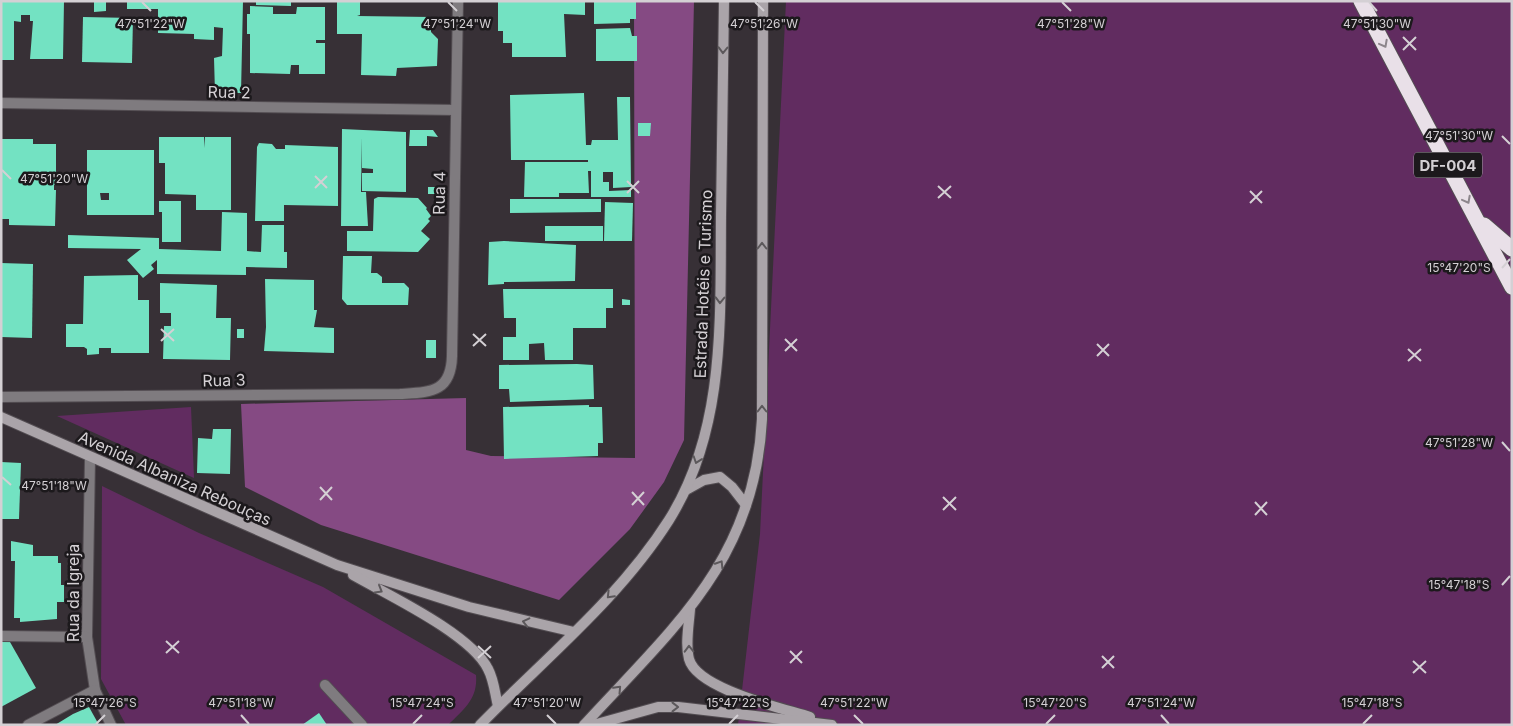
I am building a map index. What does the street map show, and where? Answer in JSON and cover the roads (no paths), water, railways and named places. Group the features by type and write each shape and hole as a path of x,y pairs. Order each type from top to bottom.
{"highway":[{"name":"DF-004","path":"1361,1 1512,287"},
{"path":"1477,219 1512,248"}],"main road":[{"name":"Estrada Hotéis e Turismo","path":"480,725 574,632 635,567 670,518 686,490 698,458 715,386 720,325 724,1"},
{"path":"584,725 690,609 727,553 746,505 757,466 762,419 763,1"},
{"name":"Avenida Albaniza Rebouças","path":"1,417 90,458 337,565 469,607 525,622 574,632"},
{"path":"686,490 704,480 720,477 732,486 746,505"},
{"name":"Avenida Albaniza Rebouças","path":"337,565 443,627 472,649 488,667 498,706"},
{"path":"690,609 689,661 702,676 732,691 832,725"},
{"path":"593,725 658,707 678,707 832,725"}],"street":[{"name":"Rua 4","path":"445,384 452,361 458,1"},
{"name":"Rua 2","path":"1,104 456,110"},
{"name":"Rua 3","path":"1,397 400,394 431,391 445,384"},
{"name":"Rua da Igreja","path":"90,458 87,637 95,690 111,725"},
{"path":"1,636 87,637"},
{"path":"326,685 362,725"},
{"path":"28,725 95,690"}]}
